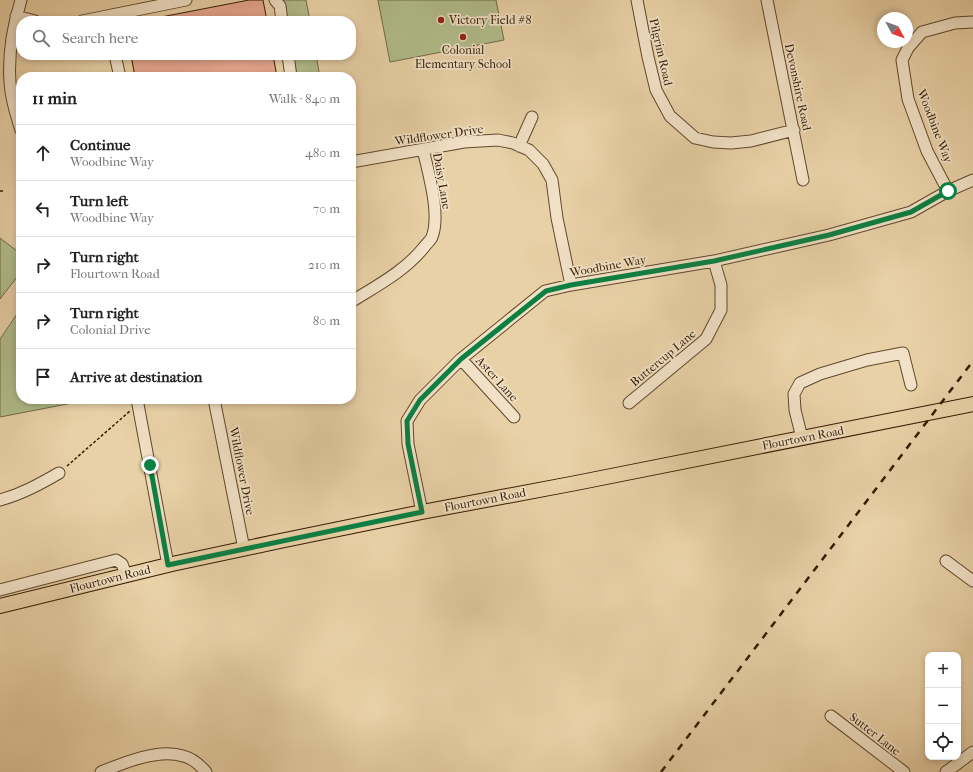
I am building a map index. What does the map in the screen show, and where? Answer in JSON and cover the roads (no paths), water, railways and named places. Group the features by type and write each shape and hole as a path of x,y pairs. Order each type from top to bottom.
{"main road":[{"name":"Flourtown Road","path":"0,606 168,565 422,512 973,404"}],"street":[{"path":"16,114 10,82 11,49 16,16 21,0"},
{"path":"113,16 186,0"},
{"path":"275,0 280,6 281,16"},
{"name":"Pilgrim Road","path":"637,0 656,90 670,116 695,138 713,142 731,143 751,141 794,130"},
{"name":"Devonshire Road","path":"767,0 803,180"},
{"name":"Woodbine Way","path":"948,191 927,151 908,99 902,60 908,48 922,32 955,23 973,22"},
{"path":"117,60 119,72"},
{"path":"289,60 291,72"},
{"path":"519,146 532,117"},
{"name":"Wildflower Drive","path":"356,161 464,142 498,140 513,143 529,150 543,164 552,180 557,218 571,285"},
{"name":"Daisy Lane","path":"356,299 401,271 420,252 432,237 435,219 433,195 423,149"},
{"name":"Woodbine Way","path":"422,512 408,444 407,421 420,400 461,359 546,291 571,285 714,261 829,235 911,212 948,191 973,180"},
{"name":"Buttercup Lane","path":"629,403 706,339 721,310 721,285 714,261"},
{"path":"802,438 795,410 794,394 800,383 820,374 867,360 903,352 911,385"},
{"name":"Aster Lane","path":"461,359 514,417"},
{"path":"137,404 168,565"},
{"name":"Wildflower Drive","path":"215,404 244,549"},
{"path":"0,500 27,491 59,473"},
{"path":"0,590 116,560 122,564 126,575"},
{"path":"946,561 973,581"},
{"name":"Sutter Lane","path":"831,716 904,772"},
{"path":"946,772 973,752"},
{"path":"101,772 147,756 169,754 183,756 196,762 206,772"}],"railway":[{"path":"661,772 973,361"}],"place":[{"name":"Victory Field #8","path":"441,20"},
{"name":"Colonial Elementary School","path":"463,37"}]}
